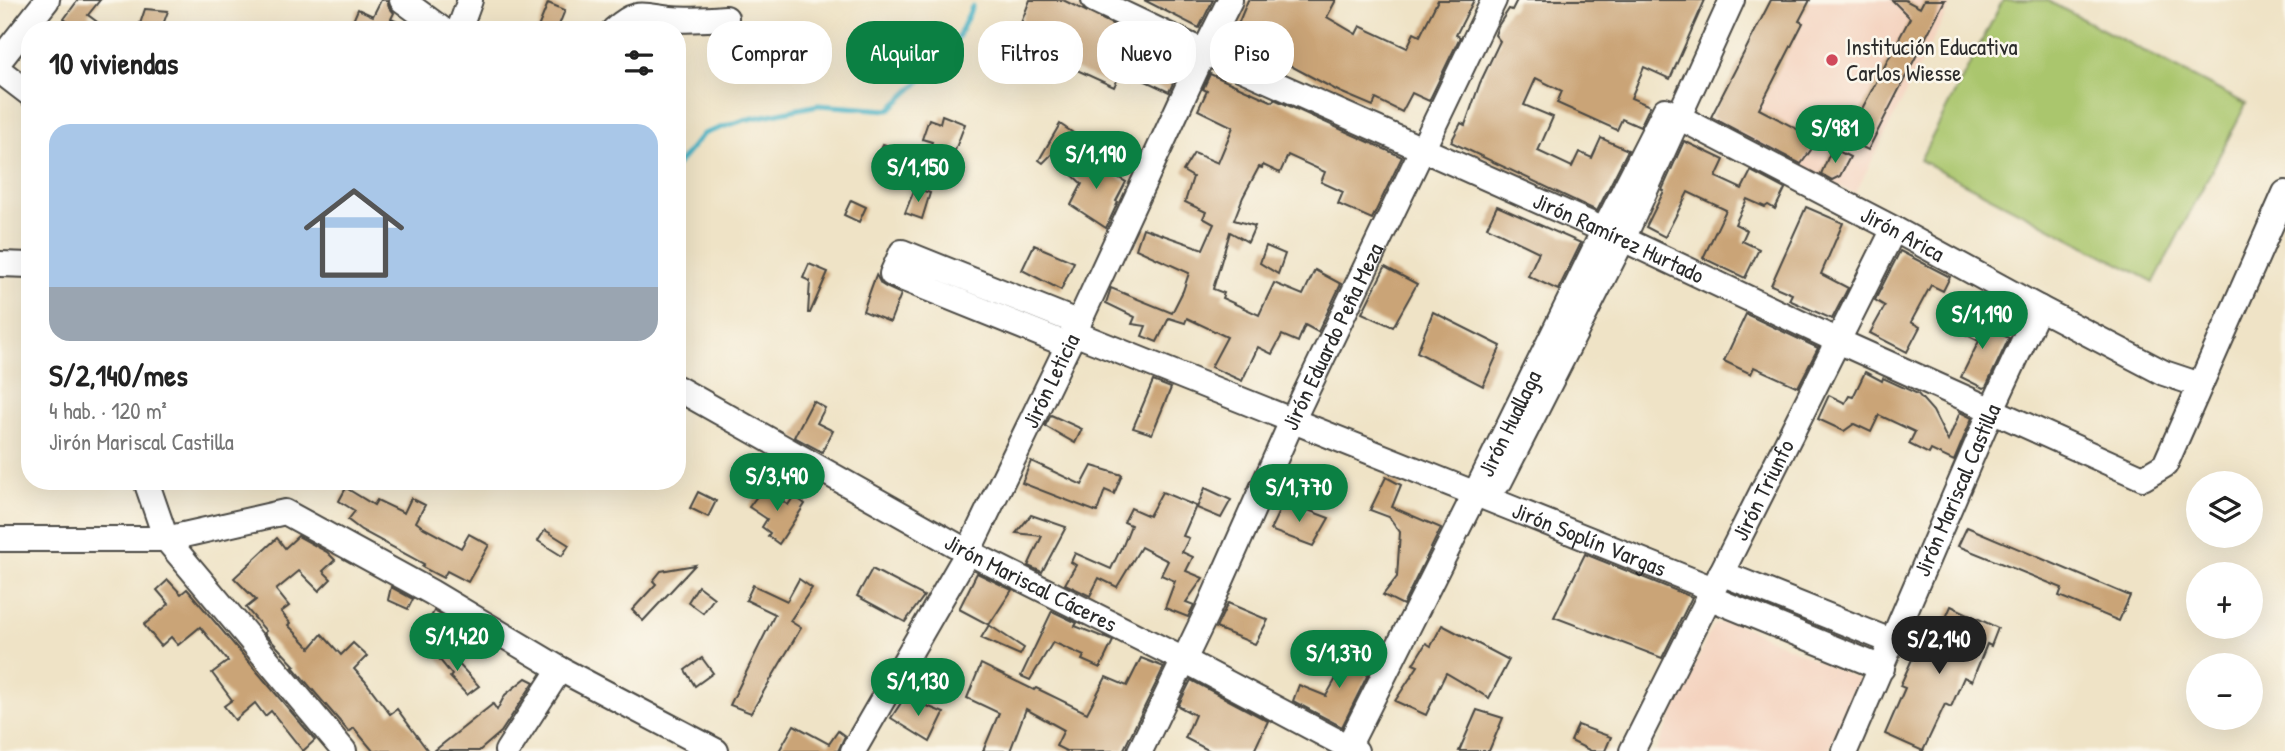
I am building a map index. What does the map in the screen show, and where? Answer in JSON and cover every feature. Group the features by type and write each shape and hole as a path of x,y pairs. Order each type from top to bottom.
{"street":[{"path":"31,21 47,0"},
{"path":"402,0 431,21"},
{"path":"462,21 470,0"},
{"name":"Jirón Ramírez Hurtado","path":"1094,0 1204,52 1613,234 1838,341 2143,478 2165,465 2200,385"},
{"name":"Jirón Leticia","path":"853,751 968,552 1074,334 1230,0"},
{"name":"Jirón Eduardo Peña Meza","path":"1140,751 1293,419 1494,0"},
{"path":"1678,118 1732,0"},
{"path":"625,21 647,14 668,19 726,18"},
{"path":"0,60 21,33"},
{"path":"0,71 21,87"},
{"name":"Jirón Huallaga","path":"1350,750 1483,497 1613,234 1665,110 1678,118"},
{"name":"Jirón Arica","path":"1678,118 2164,373 2200,385"},
{"path":"2200,385 2284,197"},
{"name":"Jirón Triunfo","path":"1632,751 1894,229"},
{"name":"Jirón Soplín Vargas","path":"1074,334 902,252 892,274 1074,334 1714,586 1893,642"},
{"path":"0,264 21,265"},
{"name":"Jirón Mariscal Castilla","path":"1845,751 1992,409 2039,309"},
{"name":"Jirón Mariscal Cáceres","path":"686,393 968,552 1184,660 1350,750"},
{"path":"149,490 166,539 344,751"},
{"path":"0,539 166,539 285,512 432,593 560,669 716,751"},
{"name":"Jirón Soplín Vargas","path":"1714,586 1882,668"},
{"path":"507,751 560,669"}],"shaded area":[{"name":"Institución Educativa Carlos Wiesse","path":"1773,0 1953,0 1855,194 1733,134 1711,120"},
{"path":"1729,620 1860,680 1828,751 1656,751 1713,625"}],"green space":[{"path":"2003,0 2046,0 2246,104 2154,282 1920,160"}],"building":[{"path":"78,0 100,0 88,15 96,21 64,19"},
{"path":"381,0 387,0 394,13 391,19 396,21 353,21 358,9 373,16"},
{"path":"1030,0 1063,0 1106,21 1097,21 1097,79 1083,73 1083,21 1022,21"},
{"path":"1144,0 1213,0 1199,28 1196,26 1196,21 1185,21"},
{"path":"1248,0 1336,0 1327,17 1356,34 1360,26 1407,48 1414,33 1420,36 1438,0 1474,0 1456,35 1460,37 1429,101 1412,93 1402,112 1376,99 1373,106 1294,68 1294,21 1239,21"},
{"path":"1517,0 1705,0 1670,79 1644,67 1631,98 1650,106 1640,127 1622,119 1617,130 1557,103 1562,91 1536,78 1524,105 1553,117 1538,151 1572,167 1579,152 1592,158 1601,138 1628,150 1597,211 1451,142 1461,123 1465,125 1480,83 1500,41 1495,35 1498,26"},
{"path":"1771,0 1810,0 1799,21 1803,23 1759,109 1818,140 1801,164 1711,117"},
{"path":"1892,0 1905,0 1920,8 1924,0 1945,0 1868,150 1846,139 1910,18"},
{"path":"548,3 565,10 561,21 541,21"},
{"path":"145,9 168,11 164,21 141,21"},
{"path":"1210,74 1210,84 1232,84 1273,102 1274,99 1402,157 1372,219 1338,204 1343,192 1321,182 1325,172 1288,155 1280,173 1263,165 1262,168 1259,167 1234,220 1255,226 1248,242 1230,232 1213,289 1224,293 1222,298 1259,315 1274,283 1303,295 1315,270 1341,284 1318,332 1305,325 1298,342 1282,335 1272,354 1258,347 1242,381 1211,367 1227,337 1187,318 1185,323 1169,318 1157,342 1142,336 1146,326 1132,324 1135,317 1106,303 1111,288 1172,313 1183,291 1189,273 1136,249 1143,228 1203,249 1214,224 1203,218 1206,212 1185,202 1193,177 1183,171 1194,153 1218,163 1233,127 1198,110 1207,91 1203,89"},
{"path":"1152,84 1173,84 1169,92"},
{"path":"942,115 965,124 949,166 926,157 932,142 922,139 929,119 940,123"},
{"path":"1060,124 1073,133 1043,163 1039,160"},
{"path":"1684,141 1724,160 1716,177 1742,189 1751,171 1785,189 1775,209 1747,199 1735,224 1747,230 1742,241 1759,249 1745,278 1703,258 1726,210 1688,192 1665,237 1646,227"},
{"path":"883,144 901,150 893,173 875,167"},
{"path":"1832,148 1850,157 1840,176 1832,180 1821,174"},
{"path":"1081,157 1126,182 1106,228 1071,205 1082,184 1069,172"},
{"path":"915,188 930,193 922,219 905,213"},
{"path":"851,200 866,207 859,222 844,215"},
{"path":"1497,206 1581,243 1558,290 1528,276 1539,252 1487,227"},
{"path":"1806,207 1843,223 1821,274 1848,288 1832,319 1789,300 1792,294 1771,285"},
{"path":"1034,245 1074,262 1061,290 1022,270"},
{"path":"1266,246 1285,254 1278,274 1260,263"},
{"path":"1900,251 1950,277 1943,291 1931,285 1911,322 1920,327 1907,352 1870,333 1885,306 1875,300"},
{"path":"809,264 828,272 808,313 810,281 803,278"},
{"path":"1385,267 1417,284 1393,327 1362,313"},
{"path":"876,275 881,284 901,294 890,322 863,311"},
{"path":"1433,312 1501,346 1483,386 1417,352"},
{"path":"1746,314 1818,348 1798,387 1754,367 1751,374 1724,361"},
{"path":"1959,315 2009,338 1986,387 1961,377 1979,341 1953,328"},
{"path":"1865,372 1918,394 1933,411 1948,441 1960,412 1972,418 1954,461 1931,450 1929,454 1909,444 1915,432 1879,415 1871,432 1854,424 1844,431 1818,419 1829,395 1845,403 1849,396 1853,397"},
{"path":"1153,381 1171,388 1152,434 1133,428"},
{"path":"813,401 825,408 817,423 833,431 822,452 794,437"},
{"path":"1051,415 1082,429 1075,443 1045,426"},
{"path":"1031,461 1082,485 1092,466 1122,475 1114,494 1105,490 1097,512 1022,483"},
{"path":"1386,477 1401,485 1392,507 1441,528 1403,605 1383,595 1397,577 1400,532 1389,517 1370,510"},
{"path":"764,487 788,505 794,496 805,504 779,544 768,536 770,533 762,527 767,519 749,507"},
{"path":"1205,488 1231,500 1221,518 1197,508"},
{"path":"345,490 349,490 374,505 377,500 404,513 411,498 425,505 416,522 424,528 461,548 469,534 489,545 468,582 447,571 443,578 422,567 424,564 361,530 348,520 355,511 339,501"},
{"path":"698,492 716,501 708,517 690,508"},
{"path":"1162,492 1196,506 1183,536 1189,538 1182,552 1193,557 1186,571 1203,578 1186,602 1194,605 1188,617 1165,608 1175,581 1161,575 1168,561 1141,547 1117,587 1099,578 1090,596 1065,584 1076,565 1071,562 1075,553 1111,569 1131,525 1124,522 1131,508 1149,516"},
{"path":"1284,501 1329,518 1313,546 1270,530"},
{"path":"1031,515 1066,527 1042,572 1028,566 1042,536 1016,533"},
{"path":"1967,527 2130,596 2119,621 2059,596 2062,588 1958,546"},
{"path":"545,530 569,545 562,556 538,541"},
{"path":"298,536 327,552 335,560 323,571 331,579 319,591 299,571 276,590 289,606 281,612 290,623 288,625 310,648 322,634 341,655 353,643 367,656 354,669 390,714 397,709 428,751 373,751 354,728 349,732 264,633 266,631 246,608 256,600 234,578 277,538 285,548"},
{"path":"1585,554 1692,597 1662,658 1554,617"},
{"path":"695,565 643,621 632,610 656,584 653,581 661,571"},
{"path":"872,569 924,596 905,622 857,596"},
{"path":"977,573 1012,590 989,625 959,609"},
{"path":"799,579 812,588 790,621 801,628 751,713 730,705 775,614 746,600 753,585 787,601"},
{"path":"168,580 181,594 187,589 315,740 303,751 271,711 265,716 255,703 235,720 224,706 232,700 212,673 228,661 200,627 178,645 171,637 161,646 144,625 169,604 157,590"},
{"path":"698,586 714,598 703,613 688,602"},
{"path":"391,587 413,599 408,609 388,600"},
{"path":"1228,603 1268,620 1255,644 1216,628"},
{"path":"1951,606 1998,628 1991,646 1987,644 1972,681 1964,677 1951,707 1945,704 1923,751 1885,734 1905,688 1900,686 1922,637 1935,643"},
{"path":"434,611 447,619 446,621 472,634 464,649 425,630"},
{"path":"1052,611 1077,623 1075,626 1113,641 1100,668 1082,660 1084,656 1053,642 1030,680 1021,676"},
{"path":"989,625 1024,648 1020,655 981,638"},
{"path":"1442,625 1509,660 1489,698 1446,673 1426,715 1395,701 1418,666 1413,664 1426,643 1431,646"},
{"path":"1354,647 1376,658 1342,727 1293,701 1299,685 1326,696"},
{"path":"444,648 479,686 467,695 450,677 452,675 436,655"},
{"path":"702,658 713,673 695,686 685,670"},
{"path":"1141,658 1164,667 1123,751 1066,751 1056,746 1064,730 1026,709 1010,751 983,751 999,713 967,698 981,664 1087,713 1106,677 1127,686"},
{"path":"526,678 534,682 501,732 479,751 434,751 493,704 497,710 505,695"},
{"path":"1191,680 1268,721 1254,751 1210,751 1185,738 1195,715 1178,706"},
{"path":"905,697 944,713 930,742 891,718"},
{"path":"1477,710 1503,718 1489,751 1459,751"},
{"path":"794,725 829,744 838,731 845,736 838,751 779,751"},
{"path":"1578,725 1611,737 1605,751 1591,751 1571,741"}],"waterway":[{"path":"686,154 703,134 744,120 818,105 889,110 951,53 972,7"}],"place":[{"name":"Institución Educativa Carlos Wiesse","path":"1832,60"}]}
